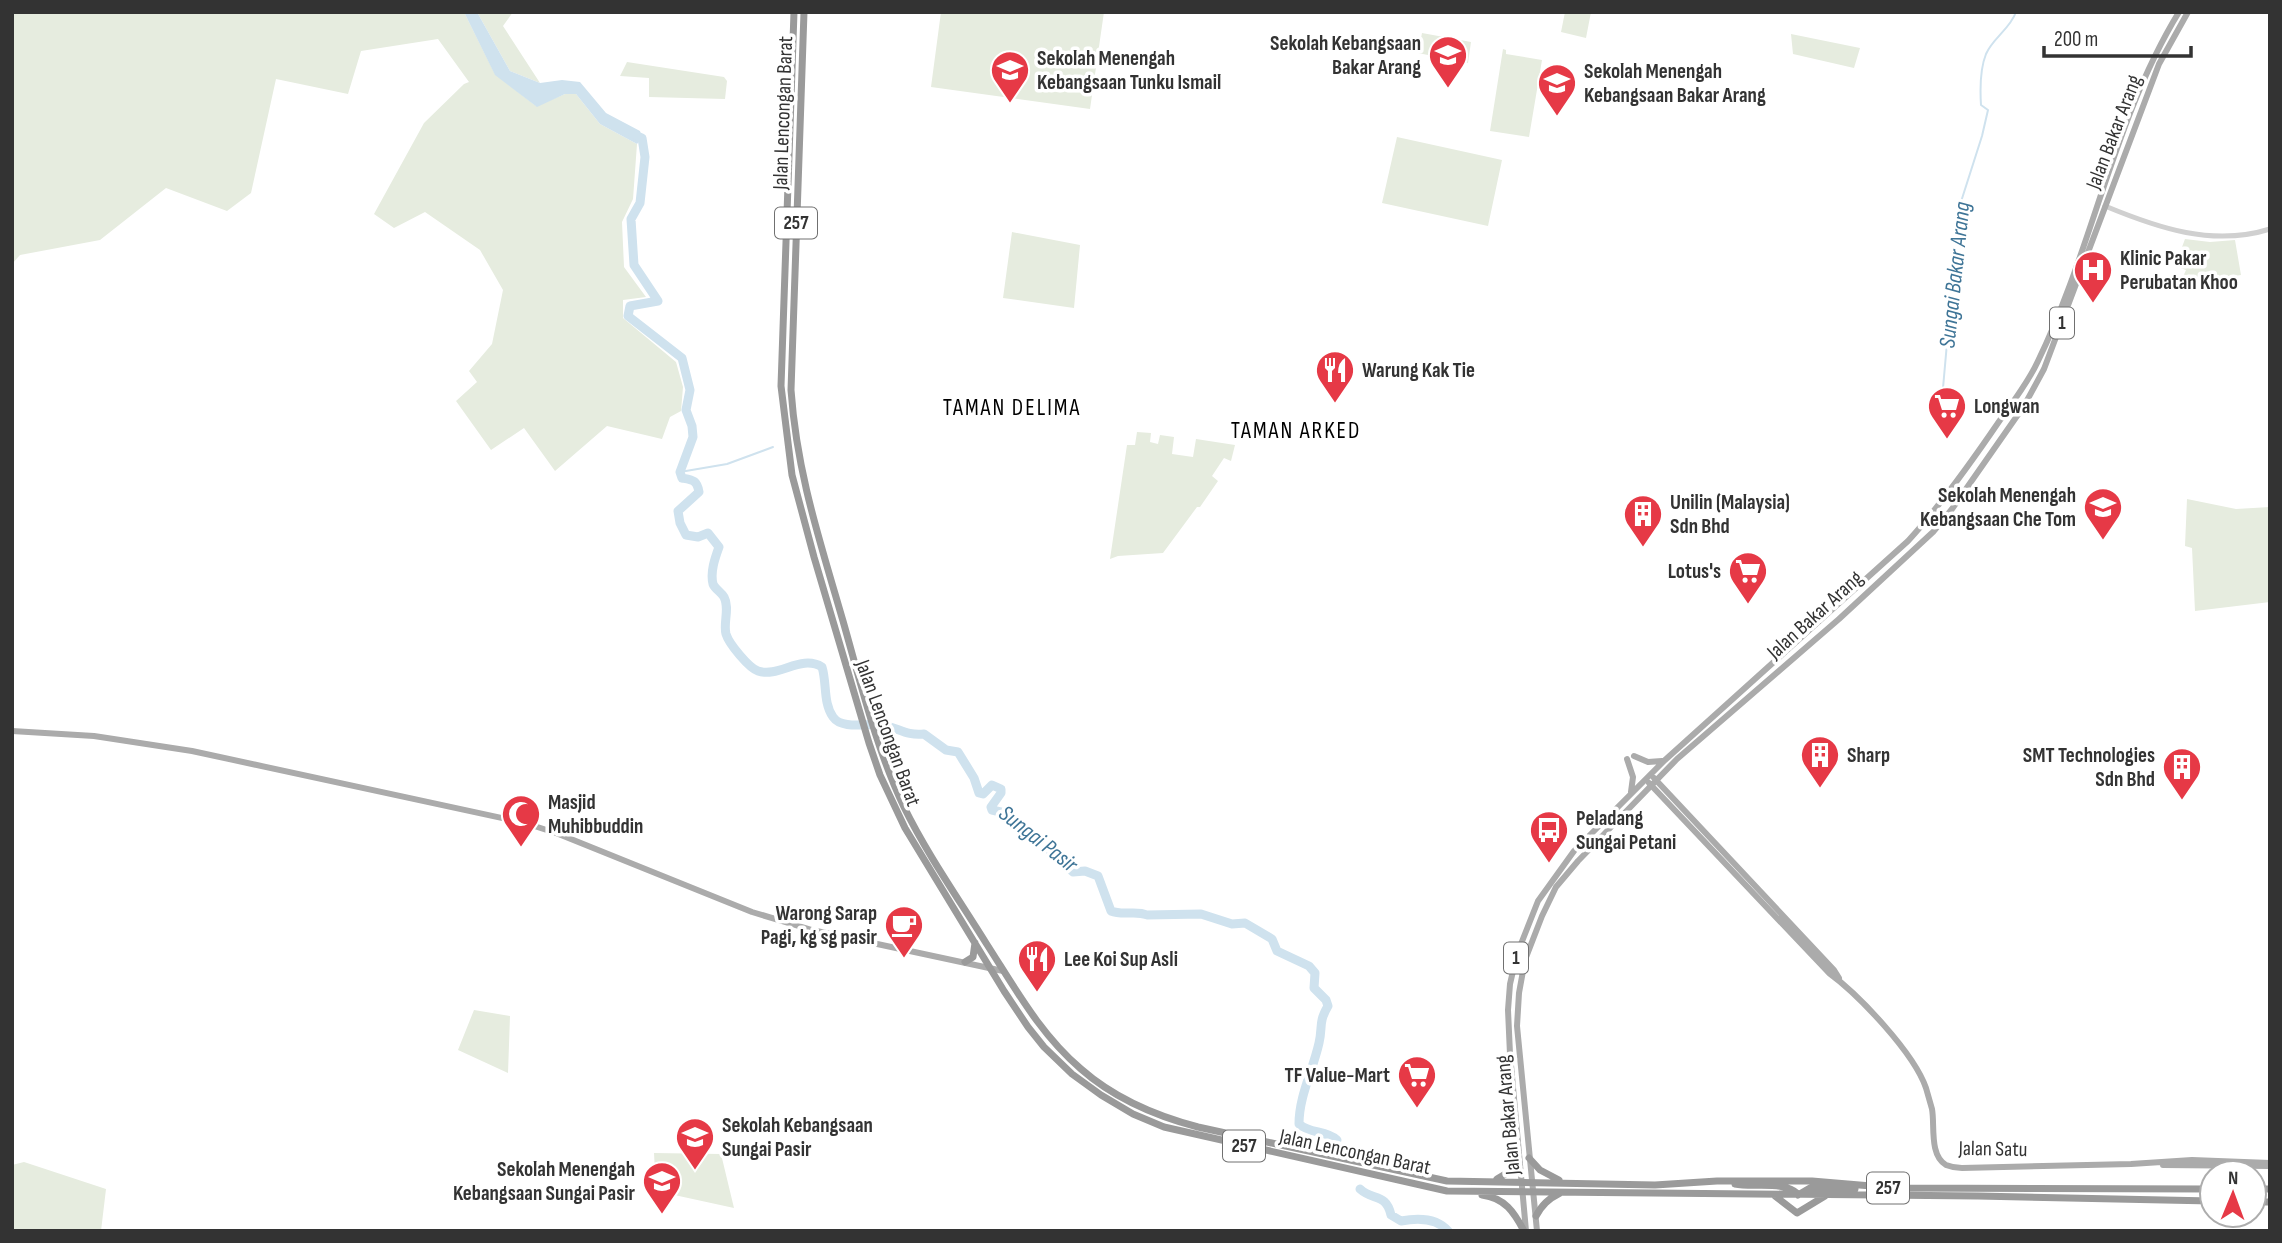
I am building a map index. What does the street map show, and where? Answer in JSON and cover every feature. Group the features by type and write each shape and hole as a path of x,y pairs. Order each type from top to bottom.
{"highway":[{"name":"Jalan Lencongan Barat","path":"794,12 781,386 792,475 880,775 905,828 991,968 1044,1048 1072,1074 1133,1114 1164,1127 1195,1135 1447,1191 1521,1191"},
{"name":"Jalan Lencongan Barat","path":"804,12 791,357 793,419 802,476 870,717 891,776 910,817 1003,971 1035,1019 1061,1050 1105,1087 1145,1110 1198,1128 1447,1181 1520,1181"},
{"path":"965,962 973,957 975,942"},
{"path":"1529,1158 1546,1174 1564,1182"},
{"path":"1490,1182 1502,1178 1512,1170 1518,1160"},
{"name":"257","path":"1520,1181 1655,1185 1717,1181 1812,1181 1895,1188 2198,1189"},
{"path":"1717,1181 1744,1186 1783,1187 1798,1195 1810,1188 1895,1188"},
{"path":"1459,1191 1495,1198 1515,1213 1525,1231"},
{"name":"257","path":"1521,1191 2198,1201"},
{"path":"1536,1216 1550,1198 1564,1191"},
{"path":"1773,1195 1797,1213 1815,1200 1829,1195"},
{"path":"1515,1213 1518,1231"}],"main road":[{"name":"Jalan Bakar Arang","path":"1537,1231 1517,1026 1525,960 1556,887 1643,795 1665,760 1908,541 1933,514 2008,409 2041,355 2133,107 2155,56 2179,12"},
{"name":"Jalan Bakar Arang","path":"1525,1231 1508,1010 1510,984 1517,954 1534,910 1549,884 1574,851 1630,794 1667,770 1839,619 1935,530 1952,509 2017,415 2044,369 2159,64 2188,12"},
{"path":"2008,409 2017,415"},
{"path":"12,731 128,740 192,751 525,824 565,836 752,912 817,931 1003,971"},
{"path":"1630,794 1633,777 1630,758 1648,762 1665,760"},
{"path":"1643,795 1665,794 1667,770"},
{"name":"Jalan Satu","path":"1651,780 1829,973 1842,982 1910,1059 1923,1082 1932,1109 1937,1154 1946,1165 1962,1168 2131,1164 2270,1165"}],"street":[{"path":"2105,206 2193,235 2233,237 2270,229"}],"shaded area":[{"path":"12,12 464,12 495,74 536,106 565,94 576,94 600,124 637,144 633,199 622,222 624,267 646,297 623,300 623,318 676,362 683,387 681,411 670,417 662,439 607,426 555,471 524,428 491,450 456,401 477,382 469,371 492,344 503,290 480,250 425,212 394,228 374,214 424,123 469,82 438,39 361,51 348,94 276,79 251,193 227,211 166,188 100,240 20,255 12,264"},
{"path":"477,12 513,12 503,26 540,83 510,71"},
{"path":"941,12 1104,12 1090,109 931,87"},
{"path":"1565,12 1591,12 1586,38 1561,32"},
{"path":"1422,33 1471,42 1468,63 1418,53"},
{"path":"1791,34 1860,48 1854,68 1793,54"},
{"path":"1503,49 1506,54 1542,60 1529,137 1490,131"},
{"path":"627,62 724,77 727,81 725,99 649,97 649,78 620,76"},
{"path":"1397,137 1502,160 1488,226 1382,203"},
{"path":"1012,232 1080,245 1074,308 1003,298"},
{"path":"2185,239 2210,242 2235,240 2241,275 2192,282 2182,279 2186,270 2175,266"},
{"path":"1137,432 1151,433 1150,442 1158,444 1160,435 1174,437 1172,454 1193,457 1196,439 1235,445 1231,461 1224,458 1212,476 1218,481 1163,553 1110,559 1127,445 1135,445"},
{"path":"2187,499 2236,509 2270,507 2270,602 2195,611 2192,548 2185,546"},
{"path":"474,1010 510,1016 508,1073 458,1050"},
{"path":"654,1153 721,1154 734,1208 656,1191"},
{"path":"24,1162 106,1189 101,1231 12,1231 12,1165"}],"water":[{"path":"464,12 477,12 510,71 540,83 562,80 580,82 606,113 640,131 642,138 637,144 600,124 576,94 565,94 537,107 495,75"}],"waterway":[{"name":"Sungai Bakar Arang","path":"1943,388 1959,208 1988,110 1981,105 1983,66 1989,48 2016,12"},
{"name":"Sungai Pasir","path":"633,134 642,138 645,157 640,203 631,219 634,265 658,301 630,306 628,316 682,358 690,390 686,410 693,437 680,472 682,478 696,483 699,492 678,511 680,523 686,535 698,537 708,533 719,547 712,579 726,601 725,630 731,644 745,661 758,671 774,672 806,663 822,667 828,706 837,721 849,725 881,725 912,734 924,734 946,750 958,752 974,778 979,793 983,794 992,785 1001,789 991,807 992,810 1005,813 1029,838 1046,847 1073,872 1085,871 1098,876 1111,911 1147,915 1201,914 1232,924 1245,923 1272,939 1277,951 1309,966 1315,973 1314,988 1326,1000 1328,1006 1304,1093 1299,1124 1337,1140"},
{"path":"680,472 727,464 773,447"},
{"name":"Sungai Pasir","path":"1360,1189 1386,1203 1391,1215 1401,1221 1432,1221 1448,1231"}],"place":[{"name":"Sekolah Kebangsaan Bakar Arang","path":"1448,89"},
{"name":"Sekolah Menengah Kebangsaan Tunku Ismail","path":"1010,104"},
{"name":"Sekolah Menengah Kebangsaan Bakar Arang","path":"1557,117"},
{"name":"Klinic Pakar Perubatan Khoo","path":"2093,304"},
{"name":"Warung Kak Tie","path":"1335,404"},
{"name":"Longwan","path":"1947,440"},
{"name":"Sekolah Menengah Kebangsaan Che Tom","path":"2103,541"},
{"name":"Unilin (Malaysia) Sdn Bhd","path":"1643,548"},
{"name":"Lotus's","path":"1748,605"},
{"name":"Sharp","path":"1820,789"},
{"name":"SMT Technologies Sdn Bhd","path":"2182,801"},
{"name":"Masjid Muhibbuddin","path":"521,848"},
{"name":"Peladang Sungai Petani","path":"1549,864"},
{"name":"Warong Sarap Pagi, kg sg pasir","path":"904,959"},
{"name":"Lee Koi Sup Asli","path":"1037,993"},
{"name":"TF Value-Mart","path":"1417,1109"},
{"name":"Sekolah Kebangsaan Sungai Pasir","path":"695,1171"},
{"name":"Sekolah Menengah Kebangsaan Sungai Pasir","path":"662,1215"}],"district":[{"name":"TAMAN DELIMA","path":"1012,408"},
{"name":"TAMAN ARKED","path":"1296,431"}]}
